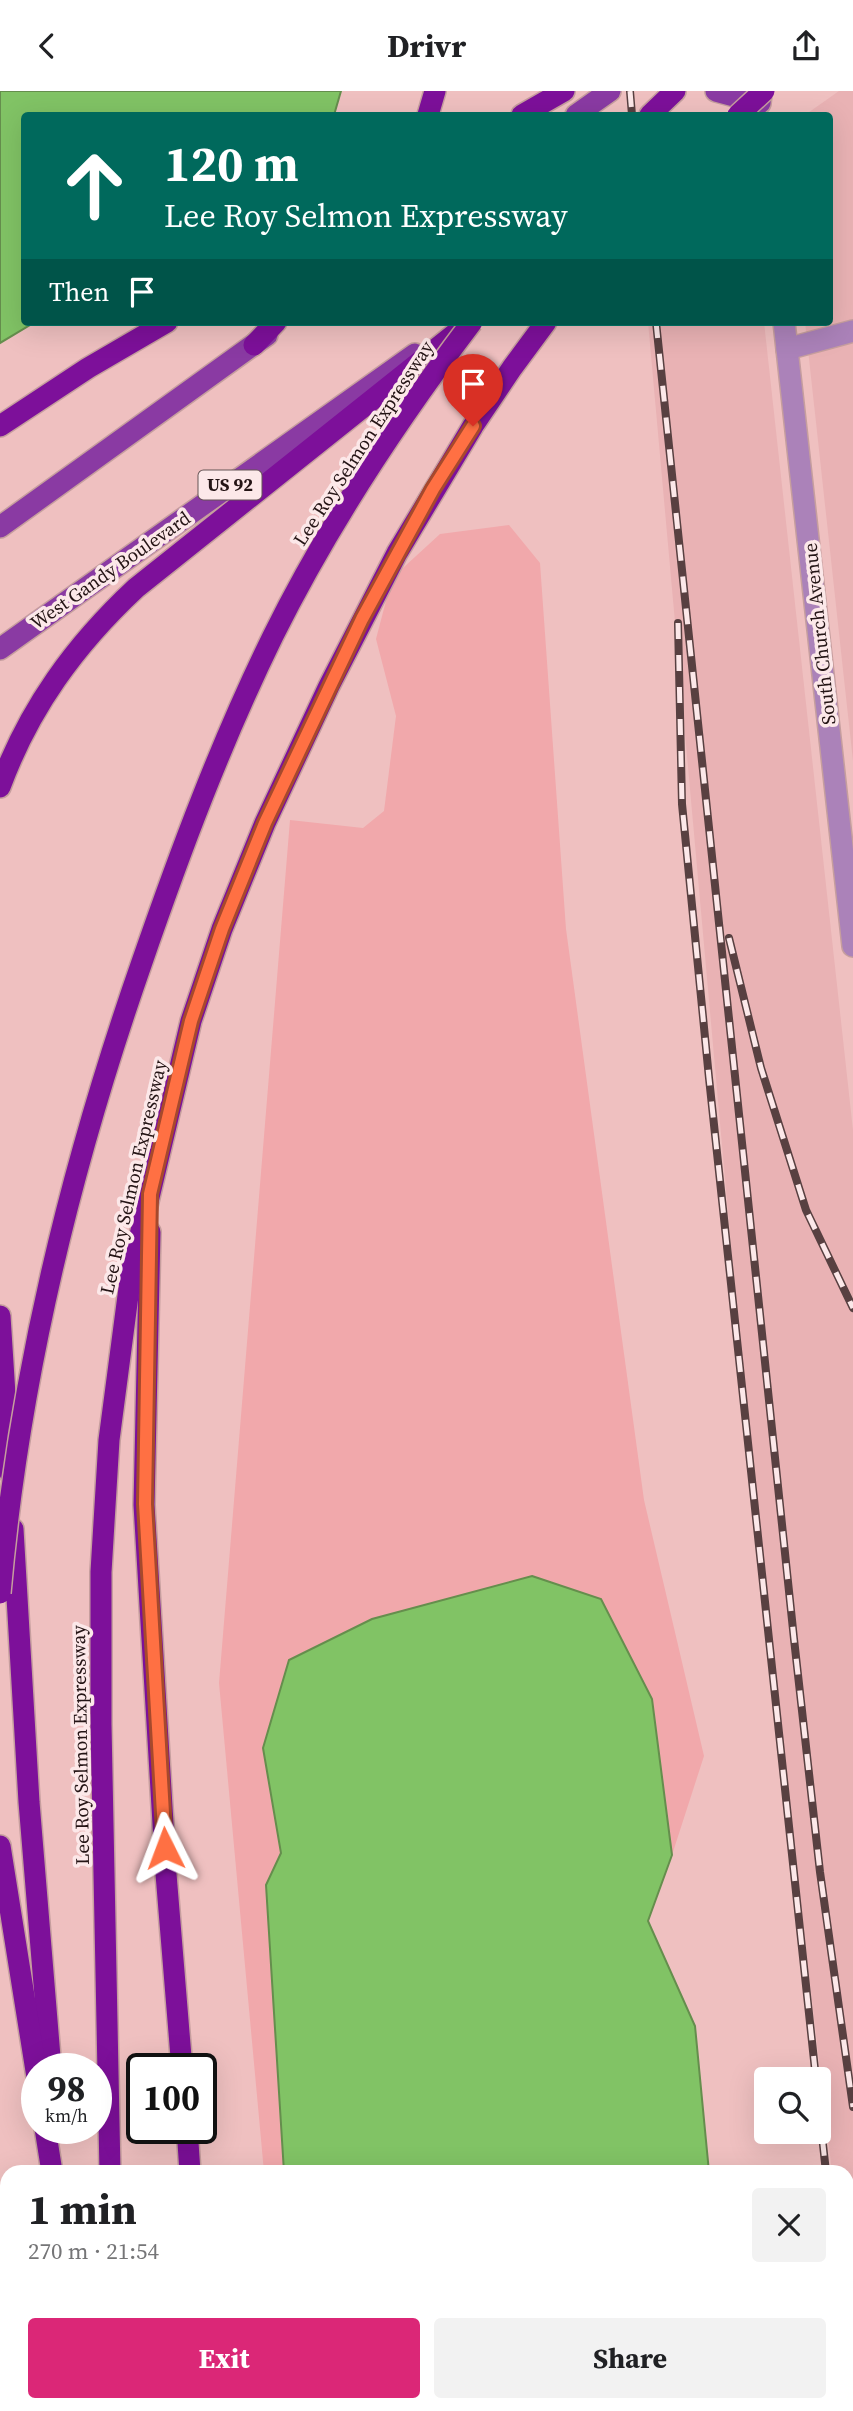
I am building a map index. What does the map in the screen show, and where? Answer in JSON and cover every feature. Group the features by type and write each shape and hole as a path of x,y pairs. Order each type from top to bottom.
{"highway":[{"path":"429,112 435,91"},
{"path":"527,112 564,91"},
{"path":"653,112 675,91"},
{"path":"744,112 765,98"},
{"path":"0,426 88,368 160,326"},
{"path":"254,345 272,326"},
{"path":"0,787 21,739 48,689 73,653 102,619 136,588 466,326"},
{"name":"Lee Roy Selmon Expressway","path":"0,1593 20,1435 62,1231 90,1122 126,1007 168,889 237,713 314,559 356,487 402,417 468,326"},
{"name":"Lee Roy Selmon Expressway","path":"110,2165 101,1725 102,1571 109,1440 131,1273 191,1021 222,929 265,823 328,686 397,553 473,426 544,326"},
{"path":"150,1194 145,1504 166,1874 181,2053"},
{"path":"0,1315 29,1802 50,2053"},
{"path":"0,1846 33,2053"},
{"path":"48,2144 51,2165"},
{"path":"56,2144 58,2165"},
{"path":"188,2144 190,2165"}],"main road":[{"path":"580,112 610,91"},
{"path":"716,91 765,98"},
{"path":"0,527 280,326"},
{"name":"West Gandy Boulevard","path":"0,649 455,326"}],"street":[{"name":"South Church Avenue","path":"784,326 853,946"},
{"path":"787,349 853,331"}],"shaded area":[{"path":"0,91 341,91 335,112 21,112 21,326 28,326 0,343"},
{"path":"839,91 853,91 853,761 805,326 833,326 833,112 809,112"},
{"path":"648,326 764,326 853,1130 853,2165 831,2165 829,2144 831,2144 831,2067 820,2067 755,1512"},
{"path":"509,525 540,563 566,929 644,1500 704,1756 672,1855 652,1699 601,1599 263,1748 281,1853 266,1885 284,2165 263,2165 219,1683 290,820 363,828 384,811 396,716 376,639 392,578 440,534"},
{"path":"532,1576 601,1599 652,1699 672,1855 648,1921 695,2026 708,2165 284,2165 266,1885 281,1853 263,1748 289,1660 372,1619"}],"railway":[{"path":"630,91 632,112"},
{"path":"656,326 794,1639 820,1872 853,2107"},
{"path":"678,623 682,804 815,2067"},
{"path":"729,938 761,1068 806,1210 853,1308"},
{"path":"823,2144 825,2165"}],"route":[{"path":"165,1848 145,1504 150,1194 191,1021 222,929 265,823 362,619 433,489 473,426"}]}
